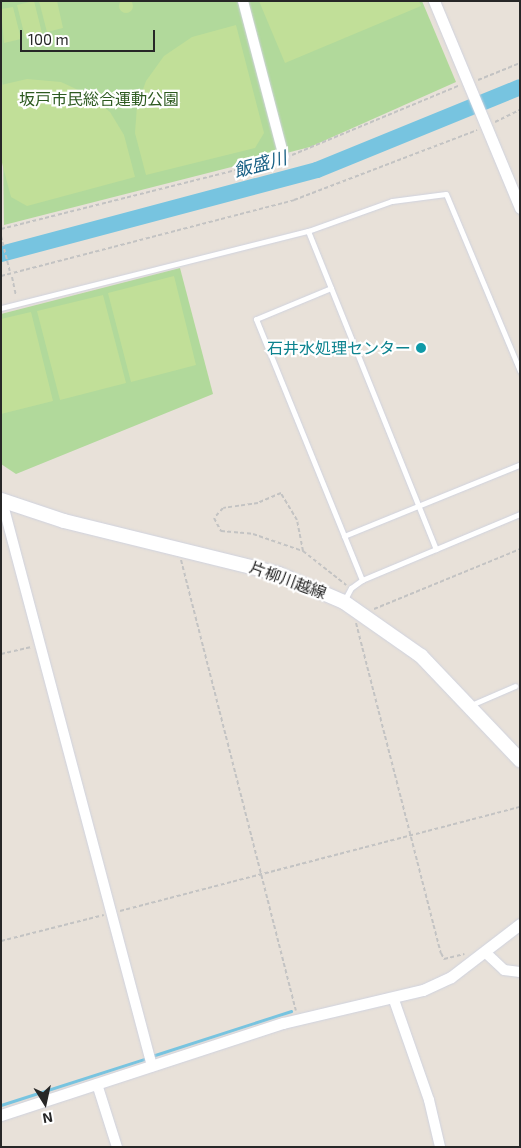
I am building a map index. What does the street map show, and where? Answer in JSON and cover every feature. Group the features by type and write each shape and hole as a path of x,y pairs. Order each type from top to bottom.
{"main road":[{"name":"片柳川越線","path":"2,500 64,522 178,548 279,574 348,604 365,613 421,656 471,705 520,760"}],"street":[{"path":"243,1 284,158"},
{"path":"434,1 520,208"},
{"path":"2,500 43,644 110,913 152,1066"},
{"path":"1,1115 298,1020 394,1000 451,977 484,954 520,924"},
{"path":"484,954 504,970 520,972"},
{"path":"394,1000 429,1100 440,1147"},
{"path":"97,1084 117,1147"}],"lane":[{"path":"1,308 308,231 392,201 446,194 520,371"},
{"path":"308,231 436,548"},
{"path":"331,288 256,319 362,580"},
{"path":"344,536 519,465"},
{"path":"348,604 351,588 362,580 520,514"},
{"path":"471,705 515,686"}],"path":[{"path":"1,229 284,158 520,63"},
{"path":"1,276 294,200 520,110"},
{"path":"1,236 10,270"},
{"path":"12,277 18,304"},
{"path":"303,551 297,520 281,493 258,503 223,508 214,518 221,531 253,534 303,551 351,588"},
{"path":"178,548 298,1020"},
{"path":"365,613 520,549"},
{"path":"348,604 444,959 479,950 484,954"},
{"path":"1,654 43,644"},
{"path":"1,942 520,807"}],"green space":[{"path":"123,-1 129,-1 133,6 129,13 123,13 119,9 119,3"},
{"name":"坂戸市民総合運動公園","path":"1,1 422,1 456,82 310,147 4,225"},
{"path":"34,1 42,33 25,37 17,5"},
{"path":"39,1 57,1 63,28 47,32"},
{"path":"259,1 419,1 421,6 285,63"},
{"path":"13,7 21,39 4,43 1,9"},
{"path":"236,25 264,133 255,148 146,175 135,133 137,106 146,81 164,56 192,37"},
{"path":"27,79 61,82 89,95 110,112 124,135 135,177 27,206 11,197 1,159 1,85"},
{"path":"180,268 213,394 16,474 1,464 1,314"},
{"path":"174,276 196,365 131,382 108,293"},
{"path":"103,295 126,383 60,400 37,311"},
{"path":"31,312 53,401 1,414 1,319"}],"waterway":[{"name":"飯盛川","path":"1,254 317,170 520,87"},
{"path":"152,1056 291,1011"},
{"path":"1,1105 147,1058"}],"place":[{"name":"石井水処理センター","path":"421,348"}]}
